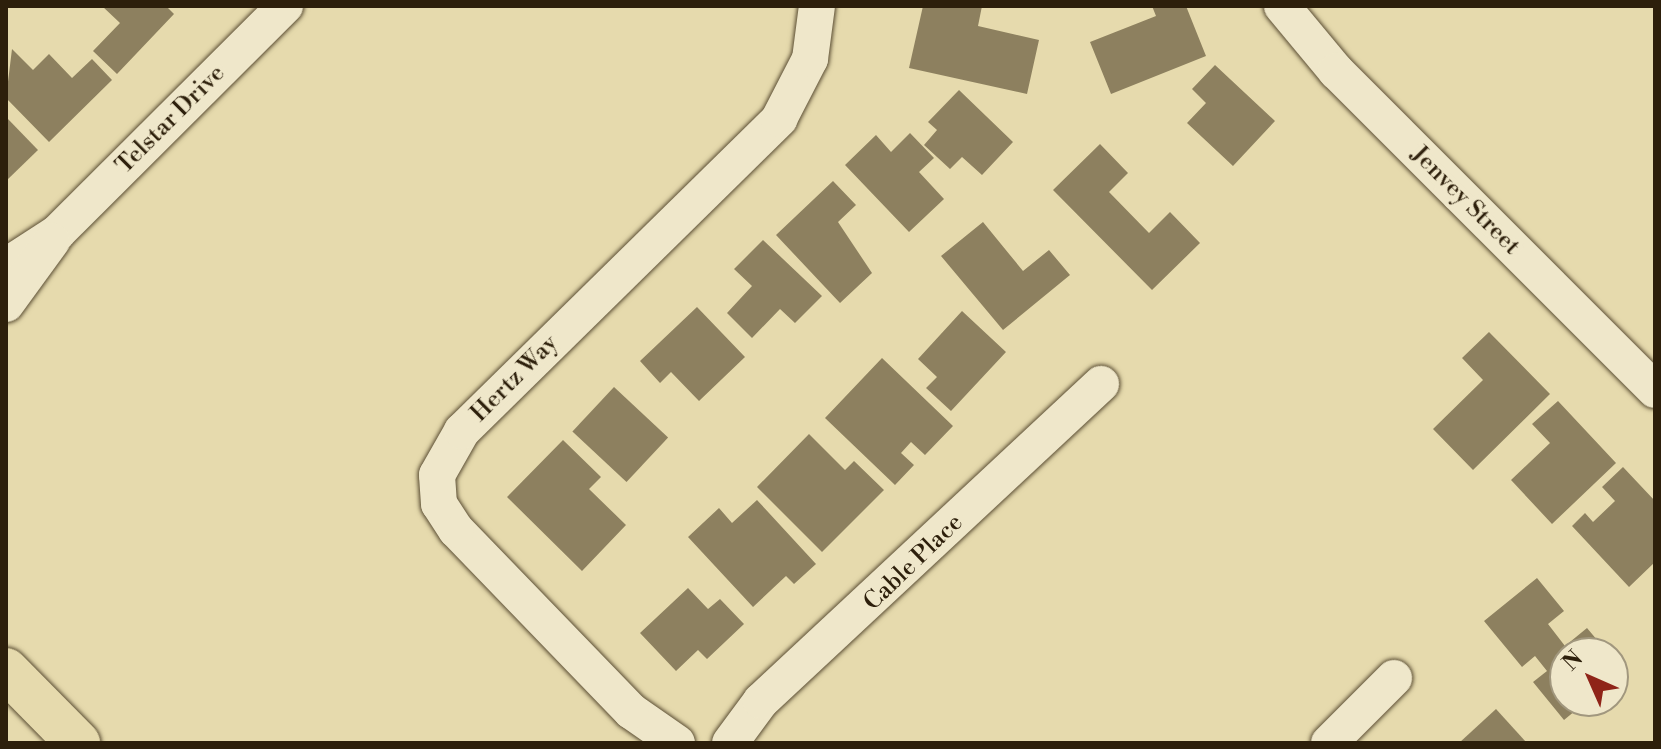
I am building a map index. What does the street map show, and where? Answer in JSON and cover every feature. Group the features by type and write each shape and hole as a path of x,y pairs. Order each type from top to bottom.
{"main road":[{"path":"6,670 78,743"}],"street":[{"name":"Telstar Drive","path":"6,304 57,233 285,6"},
{"name":"Hertz Way","path":"677,743 631,711 456,530 439,504 437,475 462,431 779,119 810,59 817,6"},
{"name":"Jenvey Street","path":"1282,6 1336,71 1655,390"},
{"name":"Telstar Drive","path":"6,266 57,233"},
{"name":"Cable Place","path":"730,743 761,701 1101,384"},
{"path":"1329,743 1394,678"}],"building":[{"path":"102,6 166,6 174,14 117,74 93,51 120,23"},
{"path":"923,6 982,6 978,26 1039,40 1027,94 909,68"},
{"path":"1152,6 1186,6 1206,56 1111,94 1090,42 1156,16"},
{"path":"12,49 33,70 49,54 72,78 92,59 112,80 49,142 6,98"},
{"path":"1215,65 1275,121 1233,166 1187,123 1206,103 1192,89"},
{"path":"959,90 1013,142 982,175 962,157 950,169 924,145 937,130 928,122"},
{"path":"6,117 38,150 6,181"},
{"path":"910,133 934,158 919,172 944,199 909,232 845,165 876,135 891,152"},
{"path":"1100,144 1128,173 1109,192 1149,233 1170,212 1200,243 1152,290 1053,190"},
{"path":"833,181 856,205 838,222 872,273 840,303 776,235"},
{"path":"983,222 1023,271 1049,250 1070,275 1003,330 941,256"},
{"path":"763,240 822,296 795,323 780,309 752,338 727,313 752,286 734,269"},
{"path":"697,307 745,357 699,401 671,372 660,383 640,361"},
{"path":"962,311 1006,352 951,411 926,388 937,377 918,359"},
{"path":"1489,332 1550,394 1473,470 1433,429 1483,380 1462,358"},
{"path":"882,358 953,426 925,455 911,442 901,453 914,465 895,485 825,418"},
{"path":"614,387 668,437 627,482 572,432"},
{"path":"1558,401 1616,463 1552,524 1511,480 1550,443 1532,424"},
{"path":"809,434 845,470 854,461 884,490 822,552 757,487"},
{"path":"563,440 601,477 589,489 626,525 582,571 507,497"},
{"path":"1623,467 1655,501 1655,562 1629,587 1572,526 1585,513 1593,522 1615,501 1602,487"},
{"path":"757,500 816,564 794,584 786,576 753,607 688,537 719,508 732,523"},
{"path":"1537,578 1564,611 1548,624 1558,637 1549,637 1549,702 1533,682 1547,671 1535,656 1522,667 1484,621"},
{"path":"688,588 708,609 720,599 744,624 707,659 698,650 676,671 640,633"},
{"path":"1587,628 1595,637 1576,637"},
{"path":"1496,709 1527,743 1459,743"}]}
